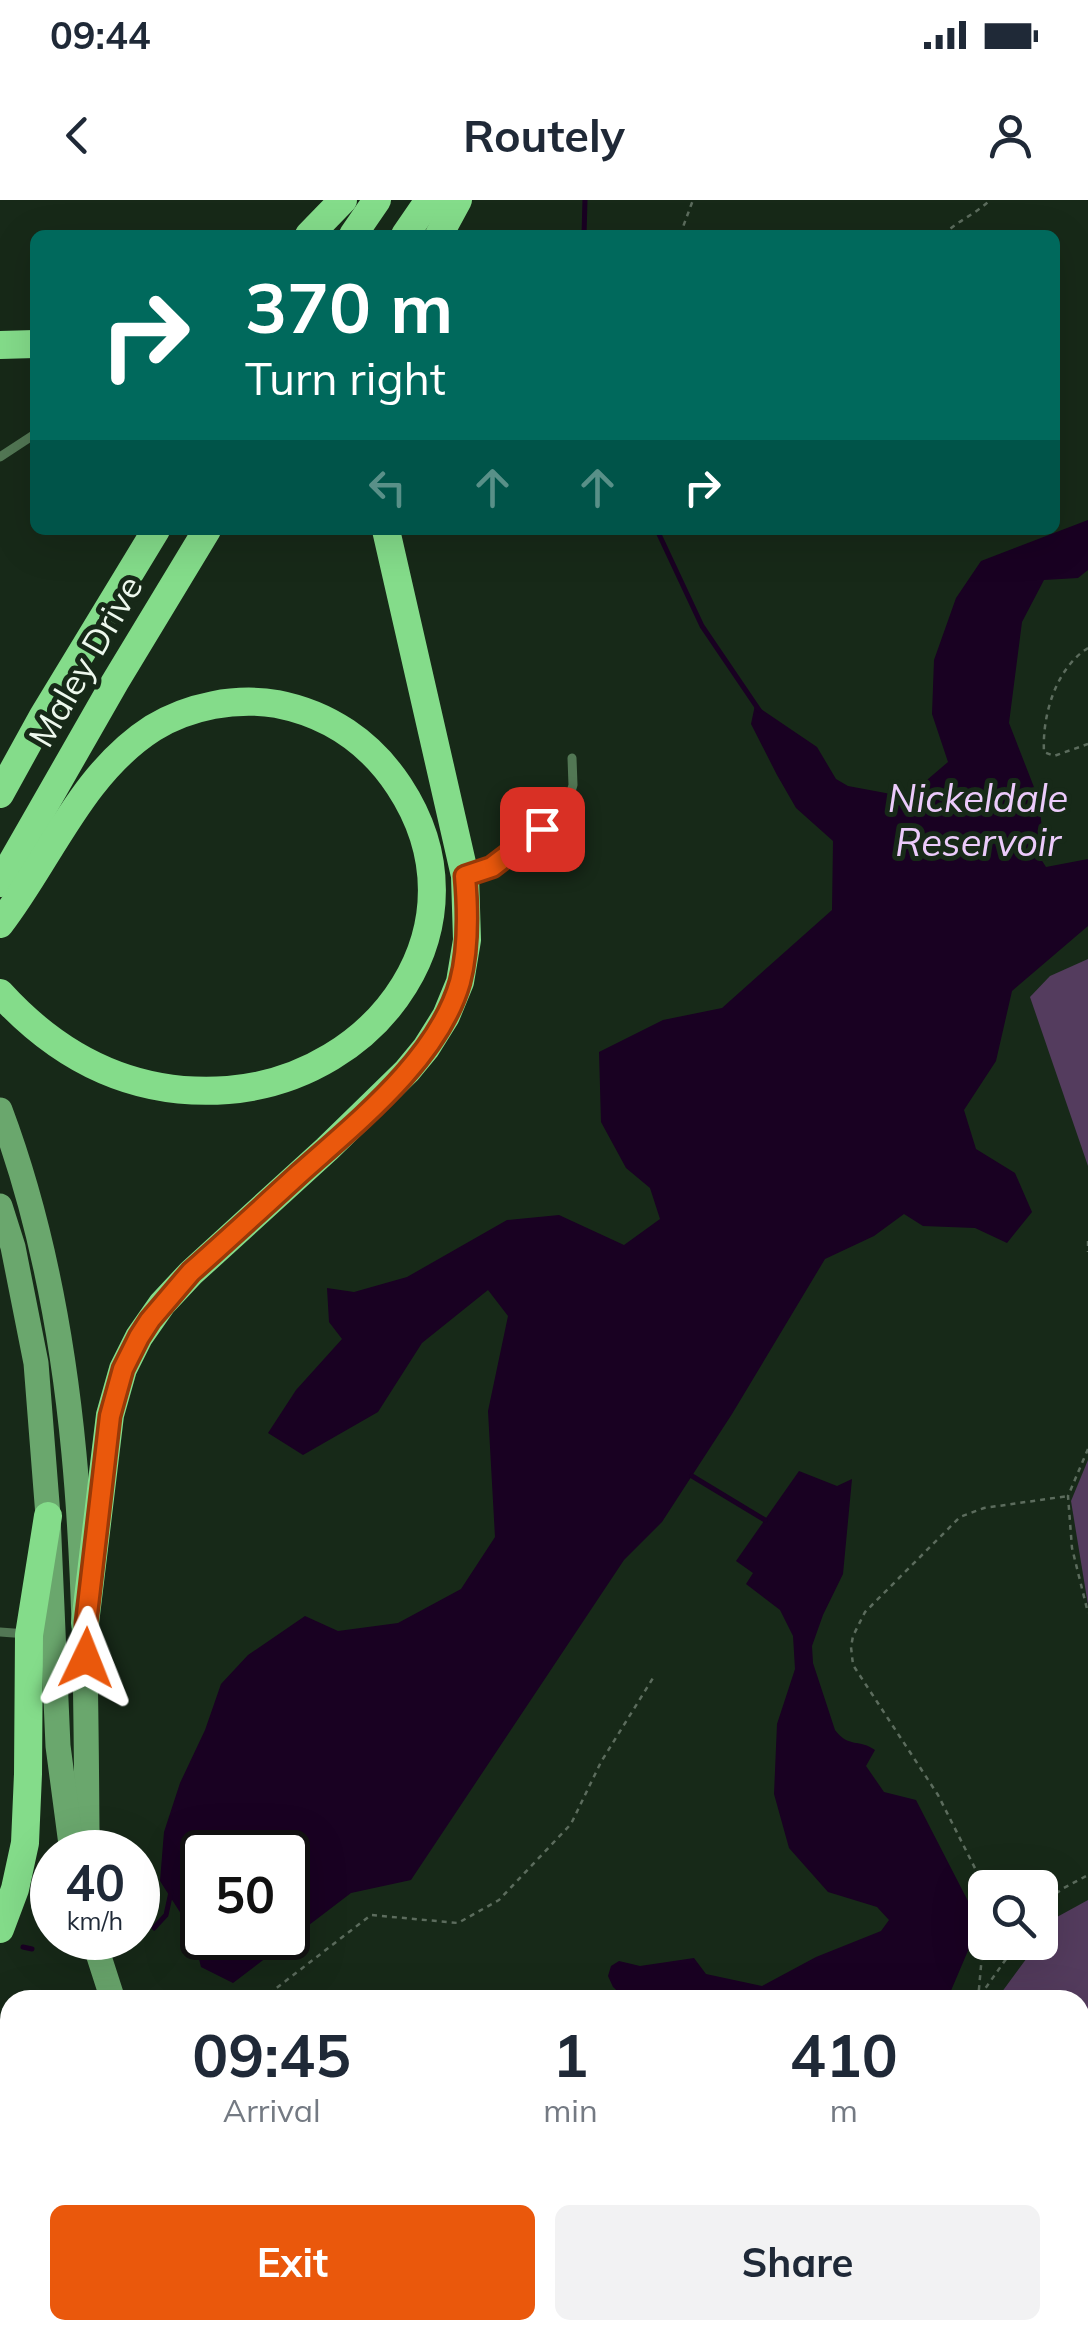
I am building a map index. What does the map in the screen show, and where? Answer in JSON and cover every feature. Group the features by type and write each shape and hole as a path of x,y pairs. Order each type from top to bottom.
{"highway":[{"path":"315,230 343,200"},
{"path":"357,230 378,200"},
{"path":"408,230 429,200"},
{"path":"442,230 458,200"},
{"path":"0,344 30,344"},
{"name":"Maley Drive","path":"0,794 153,535"},
{"name":"Maley Drive","path":"0,883 204,535"},
{"path":"86,1623 110,1416 123,1369 139,1337 191,1272 407,1071 446,1016 460,982 466,940 465,876 387,535"},
{"path":"0,993 45,1038 100,1068 132,1080 196,1092 262,1085 289,1077 322,1064 352,1044 375,1024 404,986 428,925 428,851 418,819 404,794 368,748 303,709 254,700 228,702 181,714 128,747 84,796 2,921"},
{"path":"0,1930 15,1889 25,1843 30,1635 48,1516"}],"main road":[{"path":"0,1110 38,1236 63,1357 73,1438 86,1623 87,1830"},
{"path":"0,1206 13,1246 36,1363 48,1516 58,1746 69,1830"},
{"path":"100,1960 110,1990"}],"lane":[{"path":"0,457 30,437"},
{"path":"465,876 492,867 560,813 573,785 572,758"},
{"path":"0,1632 30,1635"}],"path":[{"path":"682,230 694,200"},
{"path":"949,230 990,200"},
{"path":"1088,648 1074,656 1061,677 1043,738 1044,752 1054,756 1088,744"},
{"path":"1088,1241 1088,1252"},
{"path":"1088,1449 1068,1496 1072,1548 1088,1613"},
{"path":"976,1870 938,1795 852,1664 853,1636 865,1612 960,1517 984,1508 1068,1496"},
{"path":"275,1990 371,1915 458,1923 499,1900 570,1824 601,1762 653,1678"},
{"path":"1058,1892 1088,1874"},
{"path":"980,1990 982,1960"},
{"path":"985,1990 1005,1960"}],"shaded area":[{"path":"1088,959 1088,1166 1030,997 1050,976"},
{"path":"1088,1460 1088,1605 1071,1501"},
{"path":"1088,1900 1088,1990 1003,1990 1025,1960 1058,1960 1058,1916"}],"water":[{"name":"Nickeldale Reservoir","path":"1088,520 1088,570 1078,578 1044,580 1022,622 1009,723 1039,800 1039,856 1046,867 1088,859 1088,926 1012,991 996,1061 964,1110 976,1149 1015,1173 1032,1212 1007,1243 975,1228 923,1226 904,1214 874,1236 825,1259 662,1522 624,1560 411,1880 351,1893 310,1924 310,1830 180,1830 180,1912 160,1881 164,1832 221,1684 248,1655 305,1616 338,1631 398,1623 461,1589 495,1537 488,1411 508,1316 488,1290 422,1343 378,1412 303,1455 268,1433 296,1390 342,1339 329,1322 327,1288 354,1292 407,1277 507,1220 559,1215 624,1245 660,1219 650,1188 626,1168 601,1122 599,1052 663,1020 722,1008 832,910 833,841 796,808 777,775 751,724 755,705 817,747 836,779 848,786 907,797 948,762 932,714 934,660 956,598 981,561 1049,535 1060,535 1060,531"},
{"path":"799,1471 837,1486 852,1479 843,1574 812,1646 813,1663 835,1730 849,1741 875,1750 866,1766 884,1792 916,1800 968,1901 968,1951 951,1990 613,1987 608,1976 611,1966 619,1961 640,1966 694,1958 706,1974 762,1986 816,1957 881,1931 889,1920 877,1907 828,1892 789,1848 774,1794 777,1724 795,1669 793,1636 780,1610 746,1584 753,1573 736,1561"},
{"path":"199,1960 263,1960 233,1983 201,1967"}],"waterway":[{"path":"584,230 585,200"},
{"path":"659,535 702,626 759,710"},
{"path":"692,1476 765,1520"},
{"path":"160,1922 166,1915 171,1892"},
{"path":"23,1947 30,1949"}],"route":[{"path":"86,1658 86,1623 110,1416 123,1369 139,1337 191,1272 380,1099 426,1048 446,1016 460,982 468,909 465,876 492,867 542,829"}]}
